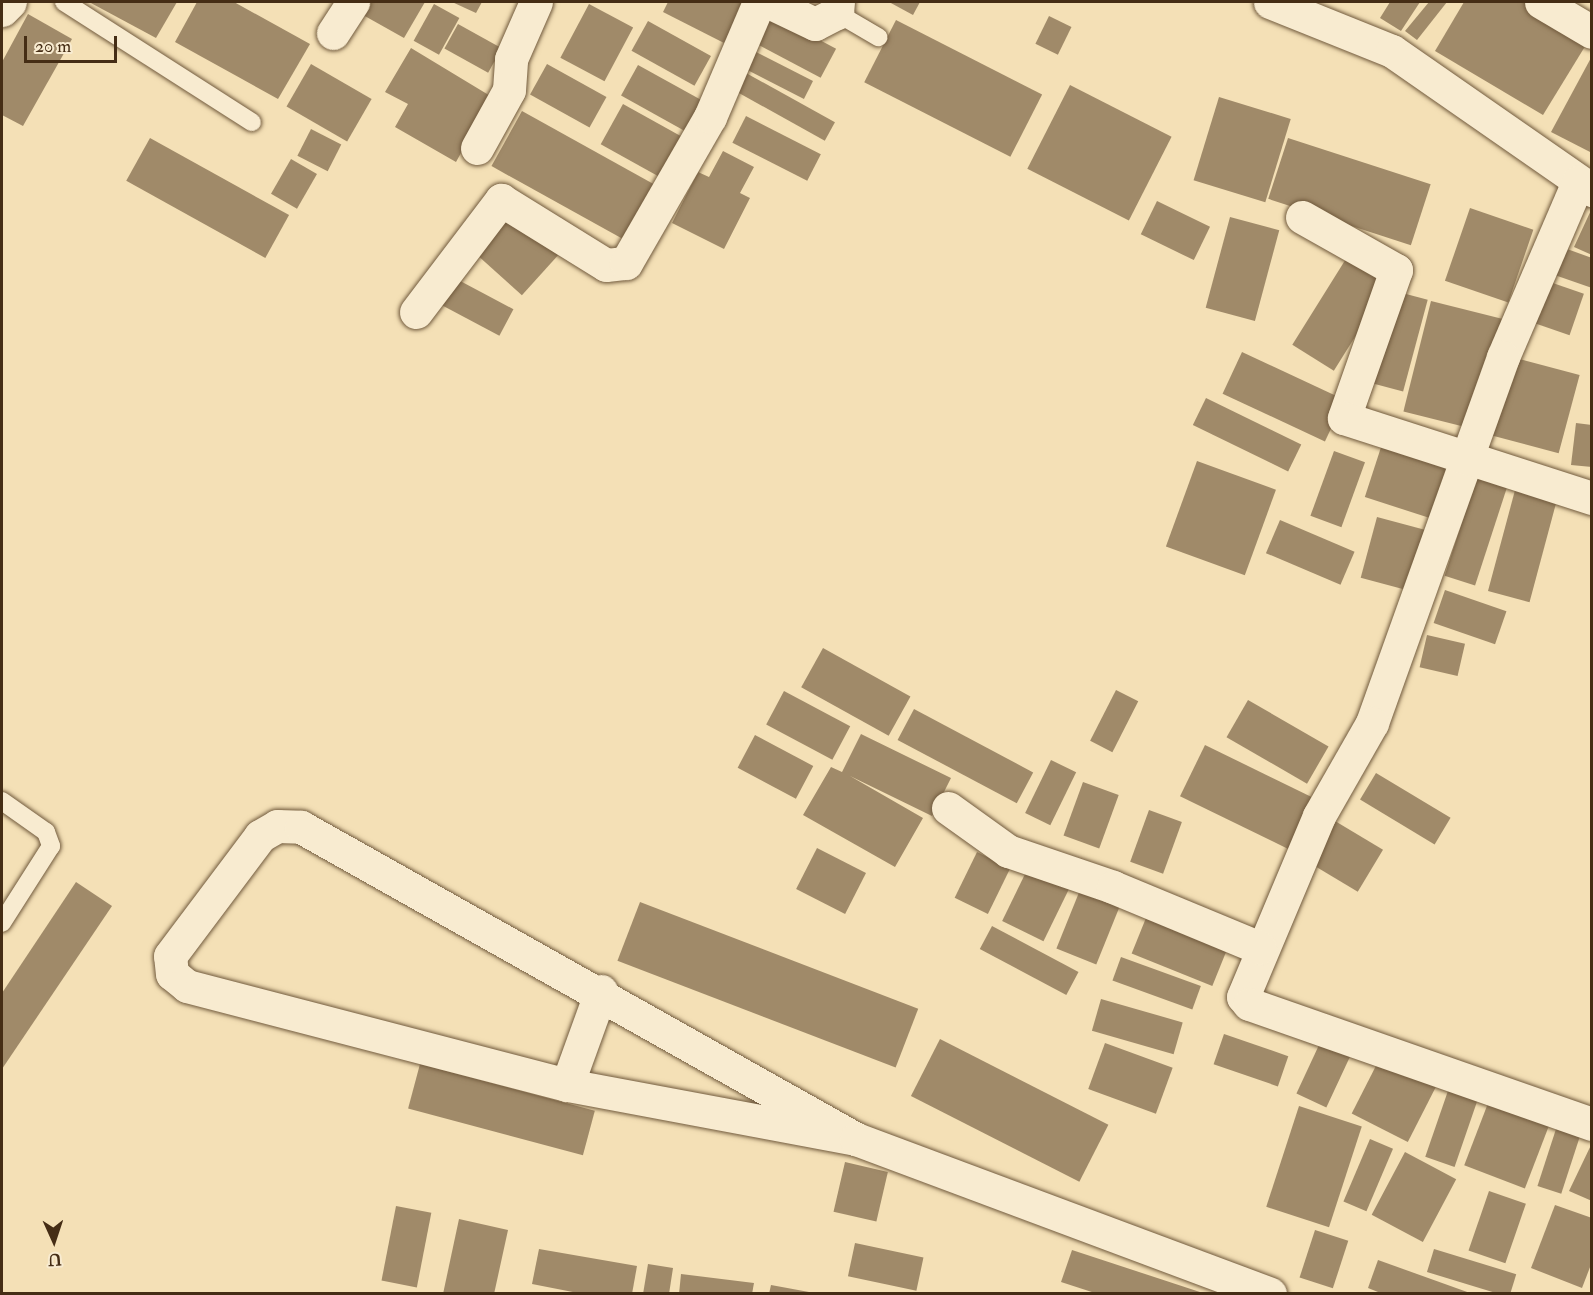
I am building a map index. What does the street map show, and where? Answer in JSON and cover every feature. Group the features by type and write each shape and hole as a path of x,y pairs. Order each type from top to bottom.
{"street":[{"path":"2,10 10,2"},
{"path":"333,33 353,2"},
{"path":"477,148 509,90 511,59 536,2"},
{"path":"416,312 501,200 606,265 626,263 710,117 759,2"},
{"path":"769,2 815,24 838,7"},
{"path":"1270,2 1392,51 1585,186 1503,357 1372,723 1319,816 1260,948 1244,1001 1592,1124"},
{"path":"1541,2 1592,32"},
{"path":"1302,217 1396,270 1342,415 1467,461 1592,498"},
{"path":"948,808 1008,851 1113,887 1260,948"},
{"path":"856,1139 567,1085 187,986 169,967 174,944 260,836 291,825 314,832 601,991 856,1139 1270,1293"},
{"path":"567,1085 601,991"}],"lane":[{"path":"64,2 252,122"},
{"path":"838,7 878,37"},
{"path":"2,801 46,832 51,846 2,923"}],"building":[{"path":"89,2 177,2 156,38"},
{"path":"197,2 234,2 310,44 278,99 175,42"},
{"path":"370,2 425,2 404,38 363,15"},
{"path":"452,2 482,2 476,13"},
{"path":"668,2 745,2 724,43 663,12"},
{"path":"889,2 920,2 913,15"},
{"path":"1390,2 1420,2 1401,31 1380,18"},
{"path":"1429,2 1447,2 1417,40 1405,31"},
{"path":"1464,2 1536,2 1592,35 1543,115 1435,51"},
{"path":"434,4 459,18 439,55 414,41"},
{"path":"589,4 633,27 605,81 560,58"},
{"path":"769,13 836,49 821,78 754,42"},
{"path":"28,14 72,39 23,126 2,115 2,62"},
{"path":"1049,16 1071,27 1058,55 1035,44"},
{"path":"896,20 1042,94 1010,157 864,82"},
{"path":"648,21 711,56 694,86 632,51"},
{"path":"458,24 502,48 488,73 444,48"},
{"path":"411,48 492,97 456,162 395,127 408,104 385,92"},
{"path":"756,52 813,81 804,99 747,70"},
{"path":"1592,56 1592,153 1551,132"},
{"path":"311,64 372,99 347,141 286,106"},
{"path":"547,64 606,97 590,128 530,95"},
{"path":"638,65 704,102 688,132 621,96"},
{"path":"737,68 835,122 825,141 727,86"},
{"path":"1070,85 1172,137 1129,221 1027,169"},
{"path":"1219,97 1291,119 1265,202 1194,180"},
{"path":"623,104 685,138 663,179 601,144"},
{"path":"522,111 658,187 628,242 491,166"},
{"path":"746,116 821,154 807,181 732,143"},
{"path":"311,129 341,144 328,171 297,156"},
{"path":"150,138 289,215 265,258 126,181"},
{"path":"1288,138 1431,184 1411,245 1268,199"},
{"path":"723,151 754,167 740,193 750,198 724,249 672,223 698,172 709,177"},
{"path":"291,159 317,174 297,209 271,194"},
{"path":"1157,201 1210,227 1194,260 1141,234"},
{"path":"1470,208 1533,230 1508,303 1445,281"},
{"path":"1592,208 1592,255 1574,247"},
{"path":"509,211 558,255 522,295 473,251"},
{"path":"1230,217 1279,230 1255,321 1206,308"},
{"path":"1556,245 1592,258 1592,288 1546,272"},
{"path":"1349,254 1391,280 1334,371 1292,345"},
{"path":"449,275 513,309 499,336 435,301"},
{"path":"1547,281 1584,294 1570,335 1533,323"},
{"path":"1391,290 1428,300 1403,392 1366,382"},
{"path":"1431,301 1503,319 1475,430 1403,412"},
{"path":"1242,352 1344,400 1325,441 1223,394"},
{"path":"1512,357 1580,375 1559,453 1491,435"},
{"path":"1206,398 1301,444 1288,471 1193,425"},
{"path":"1576,423 1592,425 1592,467 1571,465"},
{"path":"1384,438 1462,463 1443,522 1365,497"},
{"path":"1334,451 1365,462 1341,527 1310,516"},
{"path":"1197,461 1276,490 1245,575 1166,547"},
{"path":"1478,473 1508,483 1475,586 1445,576"},
{"path":"1518,479 1560,490 1530,602 1488,591"},
{"path":"1377,517 1433,532 1417,593 1361,578"},
{"path":"1280,520 1355,552 1340,585 1266,553"},
{"path":"1445,590 1506,611 1495,644 1434,623"},
{"path":"1427,635 1465,644 1458,676 1420,667"},
{"path":"823,648 910,696 889,736 801,687"},
{"path":"1116,690 1138,701 1112,752 1090,741"},
{"path":"784,691 850,726 832,760 766,725"},
{"path":"1248,700 1329,746 1307,784 1226,737"},
{"path":"914,709 1033,772 1017,803 898,740"},
{"path":"861,734 951,778 932,816 850,776 923,818 895,867 803,815 831,767 842,772"},
{"path":"755,735 813,766 796,799 738,768"},
{"path":"1205,745 1318,800 1293,851 1180,796"},
{"path":"1051,760 1076,772 1050,825 1025,813"},
{"path":"1376,773 1451,818 1435,844 1360,800"},
{"path":"1083,782 1119,795 1099,849 1064,836"},
{"path":"1149,810 1182,822 1163,874 1130,862"},
{"path":"1335,821 1383,850 1358,892 1310,863"},
{"path":"817,848 866,873 845,914 796,889"},
{"path":"977,852 1010,868 988,914 955,898"},
{"path":"1028,868 1069,888 1043,941 1002,921"},
{"path":"76,882 112,906 2,1069 2,993"},
{"path":"1080,890 1120,906 1096,965 1056,948"},
{"path":"640,902 918,1009 896,1068 617,961"},
{"path":"1150,908 1231,941 1212,986 1132,953"},
{"path":"992,926 1079,972 1066,995 980,949"},
{"path":"1121,957 1201,986 1192,1010 1112,980"},
{"path":"1101,999 1183,1022 1174,1054 1092,1031"},
{"path":"1326,1030 1356,1044 1326,1107 1296,1093"},
{"path":"1224,1034 1288,1056 1278,1086 1214,1064"},
{"path":"940,1039 1108,1125 1079,1182 911,1096"},
{"path":"1105,1043 1173,1068 1156,1114 1088,1089"},
{"path":"1383,1052 1439,1081 1408,1142 1352,1113"},
{"path":"420,1064 595,1111 583,1155 408,1108"},
{"path":"1450,1085 1479,1095 1455,1167 1425,1157"},
{"path":"1490,1098 1551,1121 1525,1189 1464,1165"},
{"path":"1299,1106 1362,1126 1329,1227 1266,1207"},
{"path":"1556,1129 1580,1137 1561,1194 1537,1186"},
{"path":"1370,1139 1393,1149 1366,1211 1343,1202"},
{"path":"1592,1143 1592,1201 1569,1191"},
{"path":"1405,1152 1456,1179 1423,1242 1372,1215"},
{"path":"845,1162 888,1172 876,1222 834,1212"},
{"path":"1489,1191 1526,1204 1505,1263 1468,1251"},
{"path":"1555,1205 1592,1218 1592,1262 1582,1288 1531,1268"},
{"path":"396,1206 431,1213 417,1287 381,1281"},
{"path":"459,1219 508,1230 494,1294 443,1294"},
{"path":"1315,1230 1348,1241 1333,1288 1300,1278"},
{"path":"855,1243 923,1258 916,1291 848,1276"},
{"path":"539,1249 637,1266 632,1294 583,1294 532,1284"},
{"path":"1434,1249 1516,1274 1510,1294 1499,1294 1427,1272"},
{"path":"1072,1250 1203,1294 1098,1294 1061,1282"},
{"path":"1378,1260 1470,1294 1383,1294 1368,1288"},
{"path":"648,1264 673,1268 669,1294 643,1294"},
{"path":"681,1274 754,1283 752,1294 679,1294"},
{"path":"771,1285 809,1292 809,1294 769,1294"}]}
